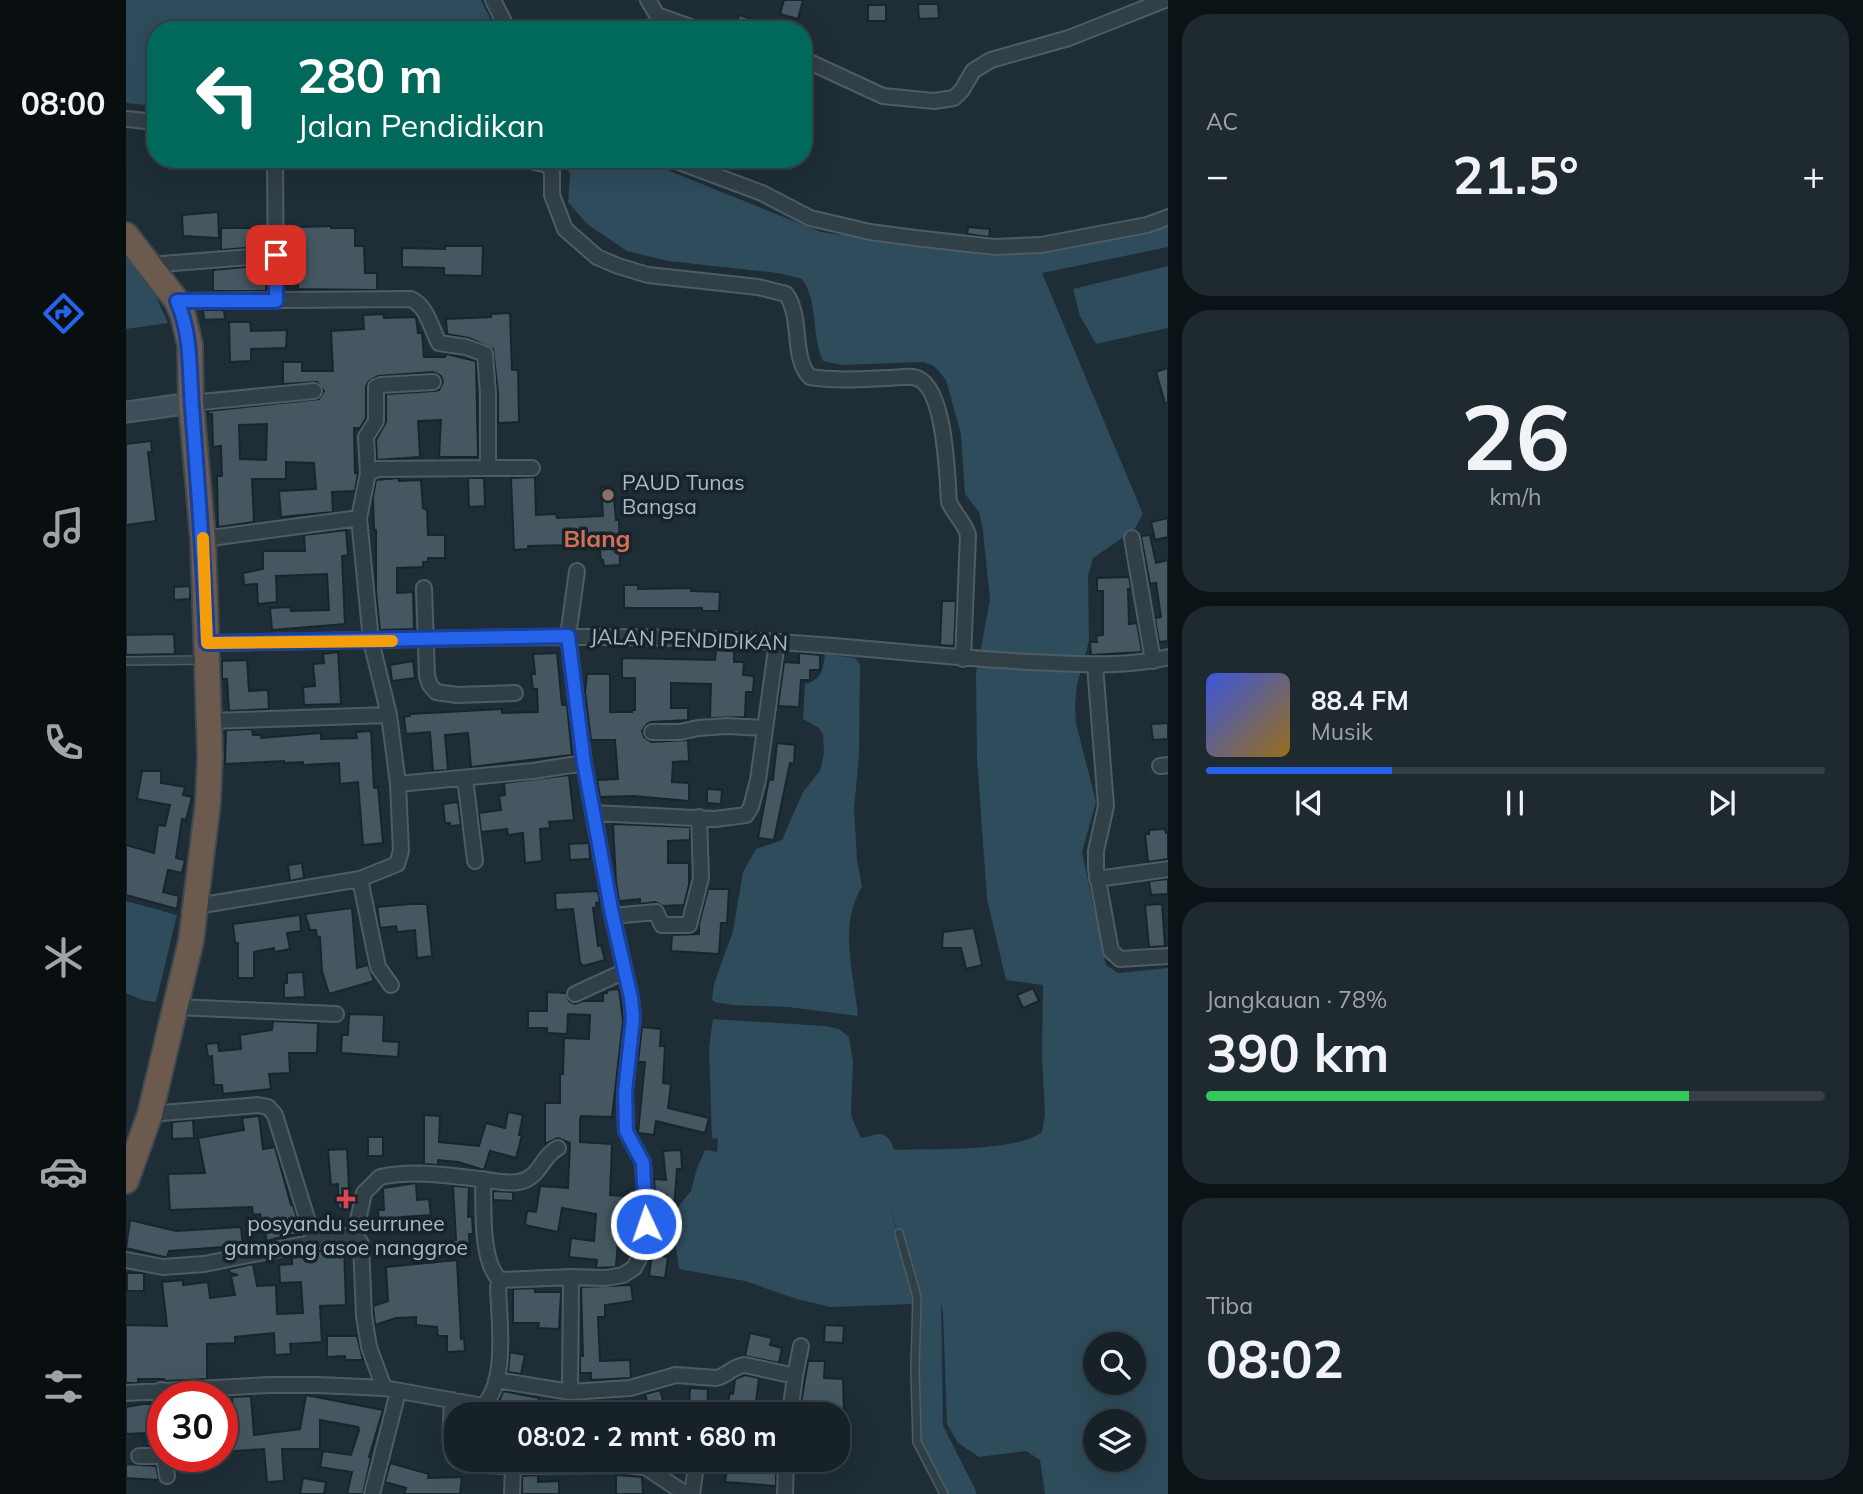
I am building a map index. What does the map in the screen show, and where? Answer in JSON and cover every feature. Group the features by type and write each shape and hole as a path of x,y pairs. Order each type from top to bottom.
{"highway":[{"path":"126,235 177,301 190,345 191,403 203,539 209,721 208,802 197,906 150,1114 126,1181"}],"street":[{"path":"493,0 504,21"},
{"path":"649,0 657,15 673,21"},
{"path":"812,63 883,96 934,101 954,99 972,71 991,60 1069,38 1165,0"},
{"path":"126,119 147,121"},
{"path":"275,168 276,301"},
{"path":"550,168 552,195 565,229 597,257 618,267 648,275 758,287 786,294 793,304 796,316 802,365 810,377 846,380 914,377 926,384 939,411 949,502 953,512 966,528 968,536 967,659"},
{"path":"695,168 762,193 810,218 870,232 995,247 1041,246 1147,225 1168,217"},
{"path":"149,265 276,255"},
{"path":"177,301 411,299 418,302 439,343 466,347 485,354 488,468"},
{"path":"197,906 360,879 397,863 401,851 398,784 389,715 371,641 359,518 368,473 366,437 376,421 376,387 433,382"},
{"path":"126,412 314,391"},
{"path":"368,473 378,469 532,468"},
{"path":"203,539 359,518"},
{"path":"1132,538 1153,661"},
{"path":"483,1179 488,1254 500,1280 606,1278 623,1275 634,1268 643,1251 646,1224 643,1163 626,1131 625,1092 633,1018 584,763 568,636 577,570"},
{"path":"424,588 427,676 436,692 457,695 515,694"},
{"name":"JALAN PENDIDIKAN","path":"208,651 371,641 568,636 777,642 967,659 1093,665 1153,661 1168,657"},
{"path":"593,813 728,818 746,814 751,807 758,780 777,642"},
{"path":"1093,665 1106,806 1096,851 1097,879 1111,951 1121,959 1168,956"},
{"path":"209,721 389,715"},
{"path":"652,732 680,732 727,726 764,728"},
{"path":"398,784 584,763"},
{"path":"465,778 475,861"},
{"path":"612,914 656,912 662,925 689,925 701,878 699,817"},
{"path":"1097,879 1168,869"},
{"path":"360,879 378,967 391,985"},
{"path":"575,994 625,971"},
{"path":"176,1007 337,1014"},
{"path":"150,1114 258,1105 268,1107 275,1115 314,1241"},
{"path":"372,1494 391,1390 369,1347 364,1316 361,1244 355,1234 364,1193 380,1177 425,1173 519,1182 535,1175 547,1156 558,1148"},
{"path":"126,1260 163,1267 195,1265 355,1234"},
{"path":"569,1391 571,1277"},
{"path":"238,1386 270,1385 391,1390 483,1405 492,1397 500,1351 500,1280"},
{"path":"792,1402 801,1346"},
{"path":"496,1380 569,1391 631,1388 676,1375 716,1378 737,1366 745,1365 795,1376"},
{"path":"126,1394 147,1392"},
{"path":"139,1456 147,1456"},
{"path":"166,1472 167,1476"},
{"path":"512,1494 513,1472"},
{"path":"653,1472 685,1493 693,1472"},
{"path":"785,1494 786,1472"}],"lane":[{"path":"126,661 208,651"},
{"path":"899,1233 917,1297 917,1442 944,1494"}],"water":[{"path":"126,0 481,0 492,21 147,21 147,105 126,103"},
{"path":"567,168 662,168 821,232 992,256 1034,254 1107,240 1168,223 1168,247 1042,273 1143,514 1134,530 1093,558 1088,576 1089,641 1077,685 1075,706 1076,723 1096,802 1082,852 1106,965 1118,973 1168,968 1168,1494 1045,1494 1040,1460 1026,1451 979,1457 958,1443 947,1424 943,1313 934,1268 888,1150 968,1148 1029,1139 1042,1132 1045,1115 1043,985 1006,980 987,899 977,759 976,674 990,600 983,531 979,512 965,494 961,434 946,380 934,366 923,362 842,365 823,361 817,341 811,298 802,279 778,273 668,261 627,251 587,224 568,202 570,174"},
{"path":"126,249 144,270 168,323 126,329"},
{"path":"1168,266 1168,328 1096,344 1080,316 1073,289"},
{"path":"825,654 855,658 860,665 859,756 854,809 857,860 862,887 855,902 849,933 858,1016 788,1007 714,1002 714,984 733,931 743,872 756,849 782,840 803,792 820,771 824,753 823,735 819,728 803,719 805,684 818,677"},
{"path":"126,901 177,915 156,1002 142,1000 126,993"},
{"path":"713,1019 825,1026 839,1029 849,1037 853,1063 851,1113 886,1196 914,1304 830,1307 745,1281 679,1269 673,1227 678,1207 691,1191 705,1150 717,1152 718,1139 712,1138 709,1048"}],"building":[{"path":"784,0 803,0 798,19 780,14"},
{"path":"918,4 938,4 939,18 919,19"},
{"path":"868,5 886,5 886,21 868,21"},
{"path":"739,15 752,19 751,21 737,21"},
{"path":"218,212 219,238 183,236 182,215"},
{"path":"300,227 355,228 355,246 364,246 365,273 377,273 377,290 298,289 298,257 285,257 285,240 300,239"},
{"path":"968,227 990,229 989,237 967,234"},
{"path":"221,228 253,228 266,231 266,246 221,250"},
{"path":"445,246 483,246 482,276 444,275 444,268 402,267 402,248 445,249"},
{"path":"266,265 266,291 213,291 213,270"},
{"path":"203,310 224,310 225,319 204,320"},
{"path":"510,313 512,370 518,370 519,422 498,423 493,349 469,338 447,334 446,319 491,317 491,314"},
{"path":"383,314 384,318 416,317 418,333 422,333 424,357 445,357 446,354 476,361 478,457 439,457 441,420 418,421 420,457 377,460 376,440 386,422 386,394 439,390 443,382 441,376 433,372 378,376 366,386 366,418 360,428 354,428 355,473 358,473 355,491 332,492 333,512 281,517 279,491 316,489 314,463 286,462 286,479 252,479 254,522 218,527 217,476 222,476 221,446 213,447 212,414 208,414 208,411 319,399 324,391 317,382 283,384 283,362 302,362 302,371 333,371 331,331 364,329 363,315","holes":["267,424 266,460 240,459 239,425"]},
{"path":"229,322 250,322 251,331 287,330 286,348 251,349 251,361 230,362"},
{"path":"1168,368 1168,403 1165,403 1156,372"},
{"path":"151,441 152,452 148,452 156,521 126,525 126,444"},
{"path":"535,477 536,515 556,514 557,518 603,516 601,487 613,486 616,520 619,520 620,565 604,566 599,541 528,546 528,549 514,550 511,478"},
{"path":"399,478 399,481 421,480 423,508 427,510 428,535 445,535 445,558 428,558 428,562 423,562 423,567 397,568 397,593 413,592 414,629 380,630 373,497 376,480"},
{"path":"468,478 484,478 485,506 469,507"},
{"path":"1168,518 1168,537 1155,540 1151,522"},
{"path":"346,530 348,555 342,556 345,624 272,630 270,608 290,607 291,611 329,610 327,574 276,576 277,602 258,604 257,584 244,585 243,573 263,569 263,551 305,551 304,535"},
{"path":"1150,535 1156,563 1168,560 1168,641 1159,642 1155,618 1161,617 1156,583 1150,584 1141,536"},
{"path":"1129,577 1129,624 1137,623 1142,652 1091,655 1090,642 1097,642 1096,636 1103,635 1103,591 1097,591 1097,578"},
{"path":"624,585 638,585 638,589 691,588 691,591 720,592 719,611 702,611 702,608 624,608"},
{"path":"190,586 190,599 174,600 174,587"},
{"path":"942,601 956,601 954,646 940,645"},
{"path":"174,634 175,654 126,655 126,635"},
{"path":"716,650 734,650 734,662 744,662 743,675 754,676 753,692 746,692 745,717 710,718 711,684 671,683 671,708 688,708 688,720 651,722 642,731 644,737 651,742 688,740 689,761 673,762 672,782 689,783 689,801 633,796 600,797 597,780 618,779 615,740 591,740 585,692 587,674 610,674 610,712 632,712 635,710 635,678 622,678 622,658 715,660"},
{"path":"338,652 341,704 304,705 303,687 315,686 313,664 324,663 323,654"},
{"path":"557,653 562,705 567,705 572,755 471,767 468,733 445,735 448,770 433,771 430,732 406,734 404,717 410,714 502,709 502,713 538,712 537,689 533,689 531,674 535,674 533,654"},
{"path":"799,653 820,655 820,670 810,670 810,680 801,680 799,707 778,706 784,662 799,663"},
{"path":"247,660 249,691 268,690 269,709 229,711 227,679 222,679 222,661"},
{"path":"413,661 415,678 392,681 390,665"},
{"path":"1168,723 1168,739 1153,740 1151,724"},
{"path":"252,729 253,735 261,735 261,738 321,733 321,739 357,738 356,732 371,731 374,788 378,787 383,843 363,845 358,782 340,784 339,763 303,765 303,762 284,761 225,764 226,730"},
{"path":"777,743 795,745 794,764 790,763 774,840 758,838 769,779 773,780"},
{"path":"142,771 161,771 161,783 185,787 183,795 192,797 186,820 182,819 176,858 185,860 182,873 168,870 163,892 179,896 177,909 126,895 126,845 154,853 158,825 165,826 170,805 137,799"},
{"path":"569,775 574,820 549,822 550,828 540,829 542,861 525,863 523,833 508,835 507,829 481,832 479,813 501,810 499,796 505,795 504,783"},
{"path":"707,789 722,790 721,804 707,803"},
{"path":"458,802 461,825 450,826 450,823 445,823 443,804"},
{"path":"613,824 690,827 690,840 668,841 668,863 689,863 689,885 684,905 663,906 655,902 640,904 640,899 619,901"},
{"path":"1165,829 1168,833 1168,859 1148,862 1145,834 1149,834 1149,830"},
{"path":"589,843 590,859 570,860 569,844"},
{"path":"302,863 304,878 290,881 288,865"},
{"path":"1168,879 1168,894 1151,895 1149,881"},
{"path":"708,889 729,889 727,923 721,923 719,954 671,951 672,935 699,934"},
{"path":"598,891 600,902 593,908 598,946 601,945 605,960 583,966 580,962 573,909 556,910 555,893"},
{"path":"427,904 432,956 417,958 415,930 397,932 396,926 380,928 377,907"},
{"path":"1162,904 1165,946 1149,947 1145,905"},
{"path":"352,908 357,968 368,965 374,981 329,994 322,971 320,937 317,937 316,930 310,930 305,914"},
{"path":"300,915 301,931 287,933 290,949 274,952 274,948 254,952 254,978 238,978 238,943 235,943 233,924"},
{"path":"974,928 982,965 966,969 961,948 942,948 943,932"},
{"path":"303,972 305,997 284,998 287,973"},
{"path":"1033,988 1039,1001 1023,1008 1017,995"},
{"path":"619,989 623,1021 612,1117 581,1116 580,1120 580,1142 612,1144 610,1195 625,1196 623,1229 619,1229 616,1267 596,1268 597,1260 569,1257 571,1238 594,1241 596,1214 562,1208 558,1232 525,1225 527,1211 536,1212 540,1186 568,1188 570,1143 558,1138 545,1144 545,1103 560,1103 564,1038 589,1039 590,1015 568,1014 567,1034 547,1033 547,1028 528,1028 528,1011 547,1011 547,992 566,993 569,1001 575,1004 583,1001 603,1001 603,993"},
{"path":"349,1014 384,1015 383,1041 399,1042 398,1057 341,1053 342,1035 348,1035"},
{"path":"273,1021 318,1023 317,1053 289,1053 290,1073 269,1074 271,1089 223,1094 222,1085 214,1085 212,1056 208,1057 206,1044 218,1043 219,1051 241,1049 240,1035 272,1030"},
{"path":"642,1027 661,1029 660,1046 665,1046 663,1083 671,1084 668,1108 709,1118 705,1133 656,1121 654,1135 638,1133 645,1062 638,1062"},
{"path":"508,1112 523,1115 519,1135 522,1135 516,1158 490,1151 484,1170 458,1162 438,1160 438,1165 424,1164 424,1115 440,1116 439,1142 479,1146 486,1123 505,1128"},
{"path":"259,1116 263,1149 275,1147 302,1235 288,1235 267,1241 260,1214 253,1215 252,1207 170,1210 168,1174 205,1173 198,1138 244,1130 242,1118"},
{"path":"193,1120 194,1138 172,1139 172,1122"},
{"path":"368,1137 383,1137 383,1156 368,1156"},
{"path":"347,1149 350,1209 338,1208 338,1184 331,1185 328,1150"},
{"path":"681,1150 682,1169 677,1169 674,1208 668,1208 667,1195 655,1194 654,1179 666,1180 663,1151"},
{"path":"416,1183 417,1200 429,1199 431,1215 402,1217 402,1224 379,1225 378,1210 384,1210 383,1188"},
{"path":"453,1186 469,1187 468,1217 472,1216 473,1234 469,1234 470,1252 452,1254 451,1240 456,1240"},
{"path":"493,1191 513,1192 513,1201 493,1200"},
{"path":"130,1220 176,1231 241,1227 243,1246 226,1250 223,1247 169,1251 167,1257 164,1257 126,1248"},
{"path":"344,1246 346,1305 320,1306 322,1342 290,1344 291,1354 275,1355 274,1333 235,1337 235,1343 207,1344 207,1379 138,1379 138,1383 126,1383 126,1325 167,1326 162,1282 183,1280 183,1285 208,1282 210,1298 235,1295 231,1276 238,1275 230,1273 229,1269 253,1264 257,1286 276,1285 277,1314 303,1313 301,1282 280,1283 279,1265 292,1264 292,1256"},
{"path":"652,1255 668,1257 665,1278 649,1276"},
{"path":"457,1260 461,1339 464,1338 465,1351 447,1352 447,1336 438,1336 437,1327 416,1325 416,1317 396,1318 375,1325 373,1306 388,1301 386,1267"},
{"path":"127,1273 144,1273 144,1291 127,1291"},
{"path":"631,1285 633,1301 605,1305 605,1317 598,1317 600,1361 630,1360 631,1378 591,1380 591,1373 580,1373 580,1356 583,1356 581,1287"},
{"path":"535,1288 535,1292 561,1292 559,1329 538,1328 539,1323 513,1323 513,1289"},
{"path":"825,1325 844,1326 843,1343 824,1342"},
{"path":"750,1333 772,1338 770,1345 782,1348 779,1363 745,1356"},
{"path":"327,1336 357,1336 363,1360 345,1360 345,1356 327,1357"},
{"path":"510,1352 525,1355 521,1374 508,1372"},
{"path":"808,1361 825,1361 824,1378 843,1379 844,1402 801,1402"},
{"path":"745,1375 759,1378 756,1402 728,1402 730,1393 733,1394 735,1379"},
{"path":"690,1388 708,1389 707,1402 689,1402"},
{"path":"660,1390 664,1402 647,1402 645,1394"},
{"path":"503,1391 539,1398 538,1402 499,1402"},
{"path":"306,1395 383,1410 369,1457 371,1458 363,1494 347,1494 352,1472 320,1467 323,1451 351,1455 358,1427 320,1420 320,1449 282,1449 284,1481 267,1482 264,1449 238,1451 238,1397 251,1396 254,1435 300,1429"},
{"path":"147,1404 147,1446 146,1433 126,1434 126,1407"},
{"path":"390,1463 429,1474 428,1478 462,1477 460,1494 404,1494 406,1488 385,1482"},
{"path":"126,1464 147,1465 147,1472 157,1472 159,1480 126,1478"},
{"path":"726,1472 776,1472 776,1486 725,1482"},
{"path":"538,1475 538,1482 559,1481 559,1494 522,1494 522,1476"},
{"path":"616,1475 642,1477 643,1494 616,1494"},
{"path":"303,1478 326,1482 324,1494 300,1494"}],"waterway":[{"path":"867,1150 879,1147 924,1271 928,1296 930,1429 963,1494"}],"slow traffic":[{"path":"203,538 207,643 392,641"}],"place":[{"name":"PAUD Tunas Bangsa","path":"608,495"},
{"name":"posyandu seurrunee gampong asoe nanggroe","path":"346,1199"}],"district":[{"name":"Blang","path":"597,539"}],"route":[{"path":"276,255 276,301 177,301 190,345 191,403 203,539 207,643 568,636 584,763 612,914 631,998 633,1018 625,1092 626,1131 636,1145 643,1163 646,1224"}]}
